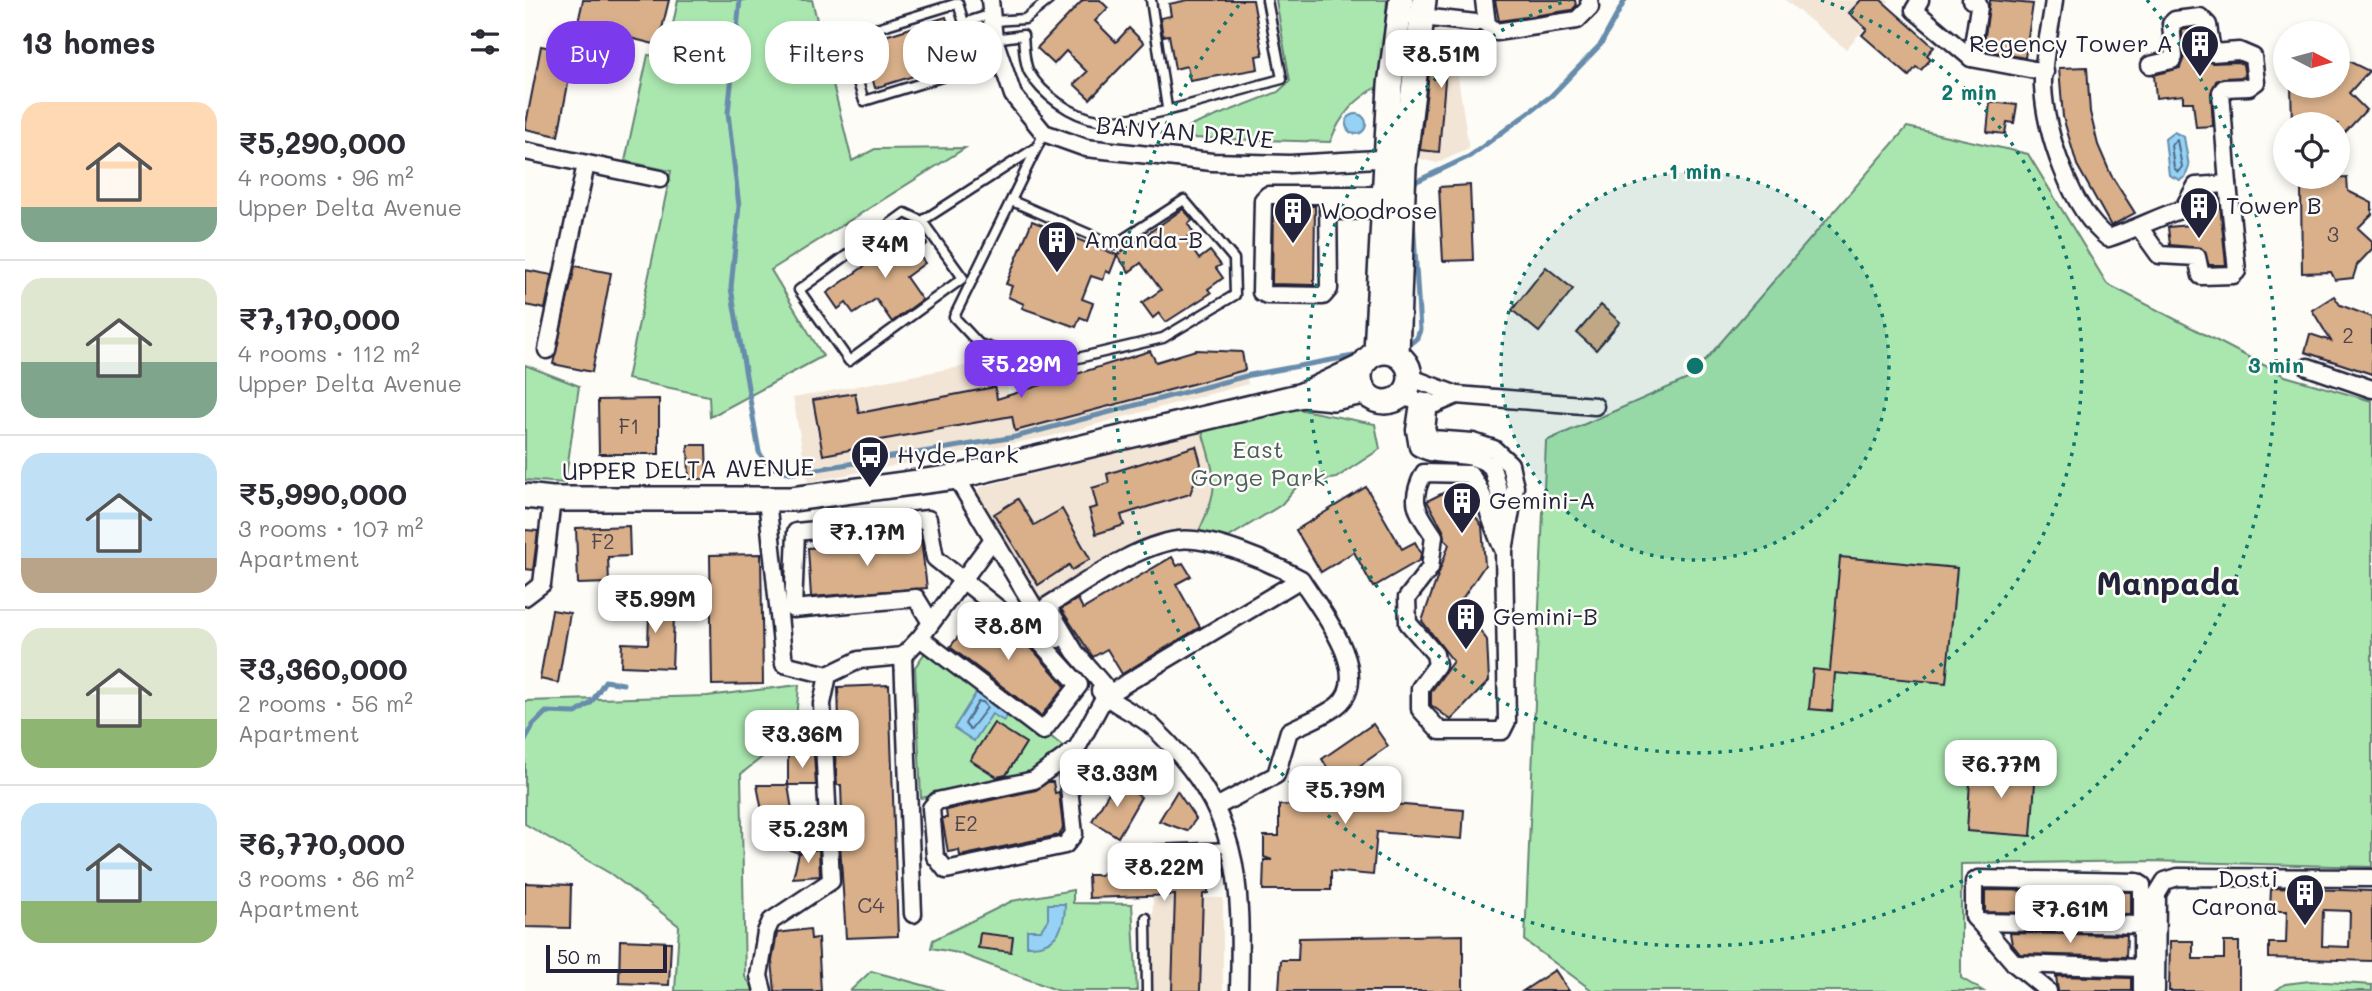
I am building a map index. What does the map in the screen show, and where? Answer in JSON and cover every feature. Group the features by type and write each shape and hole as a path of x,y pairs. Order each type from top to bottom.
{"street":[{"path":"1484,0 1486,24 1496,32 1577,20 1590,7 1589,0"},
{"path":"1920,0 1914,10 1971,58 2045,72"},
{"path":"1971,0 1977,1 1979,7 1971,58"},
{"path":"2054,0 2043,85 2053,139 2070,186 2094,228 2108,238 2183,209 2190,191 2196,186 2228,184"},
{"path":"2139,227 2159,255 2165,258 2197,257 2201,276 2233,275 2237,271 2221,92 2224,88 2249,88 2256,82 2253,57 2246,53 2212,53 2204,0"},
{"path":"1476,23 1423,8 1400,7 1390,85 1396,158 1391,269 1378,357 1359,380 1364,392 1381,402 1414,394 1595,406"},
{"path":"1396,158 1413,87 1423,8"},
{"path":"2150,65 2172,60 2174,57 2171,24 2175,20 2200,17 2206,20"},
{"path":"1002,62 1013,95 1040,140"},
{"path":"1390,85 1413,87"},
{"name":"BANYAN DRIVE","path":"1040,140 1199,161 1290,164 1396,158"},
{"path":"525,151 660,179"},
{"path":"547,350 586,164"},
{"path":"1328,204 1329,289 1323,296 1267,295 1261,292 1263,200 1268,195 1328,204 1394,203"},
{"path":"1378,357 1407,365 1426,431 1438,447"},
{"name":"UPPER DELTA AVENUE","path":"525,496 552,499 792,499 956,477 1303,395 1378,357"},
{"path":"2308,367 2372,389"},
{"name":"UPPER DELTA AVENUE","path":"1303,395 1333,398 1364,392"},
{"path":"1414,394 1436,404 1457,395"},
{"path":"1414,394 1417,453 1438,447 1474,455 1492,467 1507,521 1504,551 1507,721 1502,731 1440,731 1420,709 1420,688 1437,665 1434,654 1408,623 1407,598 1430,568 1434,536 1415,508 1417,486 1425,473 1471,474 1479,486 1491,526 1504,551"},
{"path":"956,477 1037,612 1083,674 1105,696 1150,725 1188,762 1216,807 1232,847 1241,911 1239,991"},
{"path":"525,597 542,584 552,499"},
{"path":"767,499 784,664 828,675 859,660 903,656 920,638 993,539"},
{"path":"920,638 1044,731 1079,685 1039,641 936,558 929,519 796,532 793,609 916,598 930,621"},
{"path":"1216,807 1276,775 1289,730 1339,705 1351,681 1347,655 1301,579 1268,561 1200,542 1177,540 1123,560 1047,606 1075,652 1110,693 1301,579"},
{"path":"903,656 913,914"},
{"path":"762,991 759,976 766,932 771,921 831,881 822,704 828,675"},
{"path":"1066,759 1074,834 1065,845 946,870 935,856 931,808 937,801 1034,780 1066,759 1077,748 1105,696"},
{"path":"2156,991 2157,894 2165,881 2178,877 2372,878"},
{"path":"2048,991 2015,964 1974,917 1974,882 1978,879 2137,882 2142,885 2142,991"},
{"path":"1979,922 2143,925"},
{"path":"2015,964 2142,968"}],"lane":[{"path":"969,21 991,12 1025,19 1049,0"},
{"path":"1151,0 1167,108"},
{"path":"1002,37 1023,35 1028,70 1043,90 1062,105 1098,120 1127,119 1282,79 1267,0"},
{"path":"958,3 964,23 977,66 863,101 844,38 958,3"},
{"path":"1012,201 1114,245 1184,200 1234,259 1235,295 1163,338 1044,366 979,344 954,317 1040,140"},
{"path":"922,221 1040,140"},
{"path":"905,213 922,221 963,278 849,361 799,290 905,213"},
{"path":"1155,850 1232,847"},
{"path":"1146,918 1147,991"}],"shaded area":[{"path":"1785,0 1890,0 1846,49"},
{"path":"1425,31 1451,32 1469,149 1437,163 1412,157"},
{"path":"1196,350 1242,352 1248,384 1052,436 808,482 793,398 1002,359 1009,396 1150,351 1156,362"},
{"path":"1202,431 1216,483 1214,501 1197,535 1043,601 978,500 976,492 981,487"},
{"path":"1153,898 1223,898 1223,991 1153,991"}],"green space":[{"path":"678,0 812,0 817,21 765,21 765,84 833,84 852,161 875,149 965,148 771,270 823,356 710,417 709,396 627,379 671,171 625,161 648,55 649,84 751,84 751,21 674,21"},
{"path":"1276,0 1387,0 1380,85 1349,109 1330,142 1190,138 1188,127 1278,92 1290,81"},
{"path":"1907,127 2028,154 2107,284 2285,376 2372,401 2372,867 2150,861 1961,864 1961,978 1983,991 1593,991 1525,941 1546,441 1690,378"},
{"path":"525,365 579,386 565,483 525,480"},
{"name":"East Gorge Park","path":"1297,409 1375,424 1380,449 1336,478 1299,484 1281,505 1226,539 1197,535 1210,505 1214,483 1202,431"},
{"path":"933,641 1065,748 1031,775 921,798 915,667"},
{"path":"799,685 795,731 741,774 745,977 756,991 675,991 679,926 611,874 525,824 525,701 707,696"},
{"path":"1073,890 1073,903 1132,904 1137,991 1059,991 958,953 931,948 933,940 1012,901"},
{"path":"871,971 945,991 850,991"},
{"path":"2310,981 2372,985 2372,991 2275,991 2285,984"}],"water":[{"path":"1356,114 1363,117 1366,124 1363,131 1356,134 1349,131 1346,124 1349,117"},
{"path":"2174,132 2184,137 2189,167 2185,177 2180,180 2169,175 2165,139"},
{"path":"978,690 1010,711 1004,721 992,714 974,741 954,728"},
{"path":"1048,904 1065,904 1060,929 1045,944 1027,946 1027,930 1041,930 1048,919"}],"building":[{"path":"583,0 669,0 664,21 649,21 649,43 635,39 635,21 578,21"},
{"path":"1083,0 1100,0 1108,8 1095,21 1116,42 1129,28 1144,43 1090,99 1074,84 1087,72 1066,51 1054,64 1037,48"},
{"path":"1188,0 1253,0 1263,55 1256,56 1258,69 1190,81 1187,66 1175,69 1169,35 1163,36 1160,18 1171,16 1169,4"},
{"path":"1495,0 1575,0 1576,6 1572,10 1499,21"},
{"path":"1861,0 1881,0 1934,47 1927,55 1931,59 1921,70 1916,67 1909,76 1862,35 1867,29 1849,13"},
{"path":"1990,0 2033,4 2025,58 1983,50"},
{"name":"Regency Tower A","path":"2196,28 2204,60 2212,63 2243,64 2245,77 2216,81 2211,93 2213,126 2196,127 2193,102 2183,102 2183,95 2156,98 2154,75 2180,68 2184,56 2182,30"},
{"path":"903,30 903,79 889,84 889,35"},
{"path":"1475,42 1480,61 1446,68 1439,152 1420,150 1432,47 1462,50 1461,45"},
{"path":"541,46 546,47 546,84 568,84 558,136 525,129"},
{"path":"2350,62 2369,71 2350,92"},
{"path":"2087,67 2090,112 2098,145 2111,175 2135,213 2111,226 2077,165 2063,117 2059,68"},
{"path":"2350,94 2366,110 2350,127 2350,112 2292,112 2291,98 2350,98"},
{"path":"1990,102 2017,105 2014,123 2007,122 2005,134 1987,132"},
{"path":"1470,185 1473,260 1443,261 1439,187"},
{"path":"2301,189 2348,189 2372,203 2372,214 2358,228 2372,241 2372,249 2357,265 2353,278 2335,280 2331,272 2302,273"},
{"name":"Tower B","path":"2219,195 2226,265 2209,265 2201,248 2170,245 2168,227 2202,224 2202,197"},
{"name":"Woodrose","path":"1273,206 1315,206 1314,285 1272,284"},
{"path":"1183,209 1193,220 1188,224 1193,232 1185,239 1199,259 1210,251 1221,265 1216,268 1223,278 1208,289 1211,293 1166,322 1159,313 1153,318 1142,303 1161,290 1141,263 1129,272 1117,255"},
{"name":"Amanda-B","path":"1032,221 1117,255 1110,273 1106,271 1103,280 1091,276 1082,299 1093,303 1087,320 1080,317 1076,327 1022,308 1024,304 1008,297 1012,286 1006,284"},
{"path":"916,229 927,244 917,252 925,263 906,277 922,300 892,322 876,299 854,314 846,303 838,309 827,293"},
{"path":"575,266 611,273 592,372 553,364"},
{"path":"1546,267 1573,289 1539,332 1512,310"},
{"path":"525,270 552,275 545,309 525,305"},
{"path":"2334,296 2340,305 2372,317 2372,374 2305,352 2310,334 2331,341 2312,310"},
{"path":"1601,305 1620,322 1596,350 1577,333"},
{"path":"1196,350 1242,352 1245,370 1015,431 1012,416 864,443 865,447 823,455 813,400 855,393 859,413 995,387 997,399 1150,351 1156,362"},
{"path":"659,399 659,454 599,454 598,400"},
{"path":"688,445 706,445 707,479 689,479"},
{"path":"1196,446 1201,464 1190,494 1121,515 1124,525 1096,534 1089,509 1097,507 1092,488 1109,483 1107,474"},
{"path":"1366,487 1402,549 1415,542 1421,553 1420,560 1373,587 1354,552 1321,572 1296,530"},
{"path":"1455,487 1482,526 1485,565 1460,602 1487,640 1489,681 1451,720 1431,705 1431,692 1453,661 1422,621 1449,544 1444,539 1443,530 1427,501"},
{"path":"1018,499 1034,525 1062,509 1090,559 1072,570 1069,565 1038,585 994,514"},
{"path":"629,526 630,556 608,557 609,583 578,584 576,528"},
{"path":"525,530 538,531 533,570 525,569"},
{"path":"921,540 927,588 811,597 808,548"},
{"path":"761,554 763,684 712,685 710,555"},
{"path":"1172,557 1177,566 1183,563 1191,576 1176,584 1200,627 1122,674 1107,649 1093,657 1061,609 1078,599 1083,609"},
{"path":"1840,557 1957,568 1946,683 1835,673 1832,711 1809,709 1813,669 1830,671"},
{"path":"650,589 675,590 672,668 621,666 622,643 648,644"},
{"path":"980,609 1035,652 1065,686 1041,716 950,647"},
{"path":"552,610 570,613 558,683 540,679"},
{"path":"889,685 898,936 846,938 840,844 843,843 841,785 837,785 835,754 840,755 838,687"},
{"path":"994,723 1026,743 1006,775 997,777 970,760"},
{"path":"1373,724 1388,746 1358,767 1380,803 1464,810 1462,839 1377,832 1373,875 1331,871 1331,890 1263,890 1264,860 1272,860 1264,857 1264,836 1279,836 1279,805 1351,806 1322,759"},
{"path":"788,754 814,754 816,785 788,785"},
{"path":"1971,764 2036,769 2031,836 1967,831"},
{"path":"1048,782 1053,782 1055,793 1059,792 1063,828 1059,835 960,856 959,850 948,852 942,818 947,818 946,810 1036,790"},
{"path":"1115,782 1141,797 1118,837 1092,821"},
{"path":"757,785 788,785 799,853 763,841 763,816"},
{"path":"1177,791 1196,819 1187,831 1159,821"},
{"path":"819,849 820,876 793,878 799,853"},
{"path":"1122,853 1196,857 1200,871 1207,870 1208,893 1203,894 1200,991 1172,991 1175,895 1089,898 1088,875 1101,875"},
{"path":"525,883 571,885 570,928 525,927"},
{"name":"Dosti Carona","path":"2271,888 2372,891 2372,961 2269,958 2269,943 2286,943 2287,911 2270,911","holes":["2323,910 2350,911 2349,947 2322,946"]},
{"path":"1985,890 2131,892 2131,914 1985,912"},
{"path":"810,929 811,939 818,938 821,991 775,991 772,961 777,933"},
{"path":"980,933 1013,937 1011,952 978,948"},
{"path":"2010,933 2127,935 2126,957 2020,954 2012,944"},
{"path":"1463,935 1463,991 1279,991 1281,960 1298,960 1299,938"},
{"path":"620,940 671,942 669,985 619,983"},
{"path":"2170,941 2193,941 2193,959 2224,959 2224,942 2239,942 2239,991 2169,991"},
{"path":"1555,970 1569,991 1523,991"},
{"path":"2056,976 2131,978 2131,991 2058,991"}],"waterway":[{"path":"740,0 728,113 739,206 731,288 759,452 773,467 793,473 1015,437 1250,375 1359,355"},
{"path":"1413,188 1415,182 1470,156 1551,96 1601,44 1625,0"},
{"path":"1407,347 1417,338 1420,330 1413,219"},
{"path":"525,741 533,725 546,712 576,713 591,703 605,681 623,684"}],"place":[{"name":"Regency Tower A","path":"2200,78"},
{"name":"Tower B","path":"2199,240"},
{"name":"Woodrose","path":"1293,245"},
{"name":"Amanda-B","path":"1057,274"},
{"name":"Hyde Park","path":"870,489"},
{"name":"Gemini-A","path":"1462,535"},
{"name":"Gemini-B","path":"1466,651"},
{"name":"Dosti Carona","path":"2305,927"}],"district":[{"name":"Manpada","path":"2168,584"}]}
